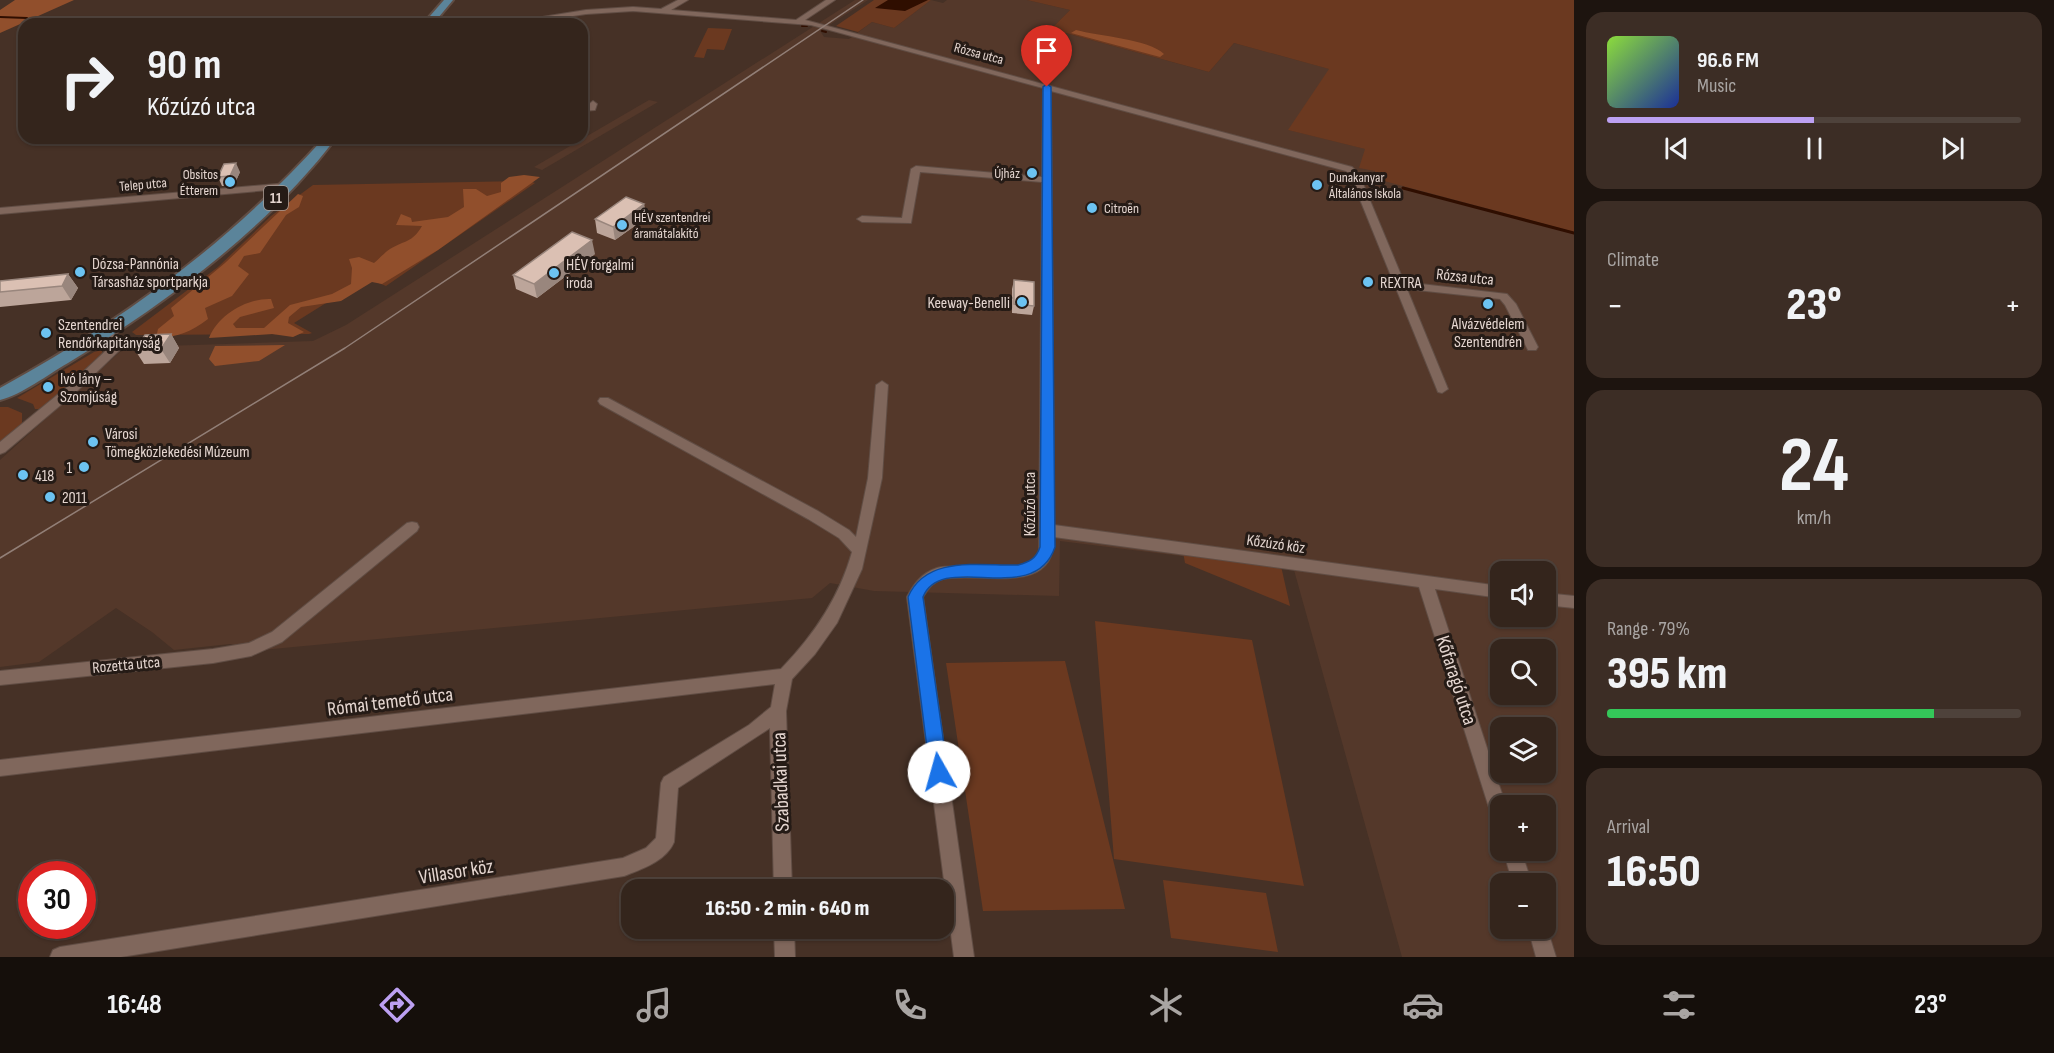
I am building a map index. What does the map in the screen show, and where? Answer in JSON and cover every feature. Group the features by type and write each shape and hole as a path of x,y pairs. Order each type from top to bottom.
{"main road":[{"path":"433,18 448,0"},
{"name":"11","path":"0,395 106,334 213,256 288,186 325,144"}],"street":[{"path":"663,11 684,0"},
{"path":"797,22 831,0"},
{"path":"634,20 643,10"},
{"name":"Rózsa utca","path":"548,18 586,12 643,10 815,24 1349,169 1354,174 1401,285 1442,389"},
{"name":"Kőzúzó utca","path":"964,957 915,597 920,587 930,578 941,573 1018,571 1034,566 1044,558 1047,547 1047,87"},
{"path":"588,108 592,108 593,104"},
{"path":"862,219 907,221 916,169 1047,180"},
{"name":"Telep utca","path":"0,211 288,186"},
{"name":"Rózsa utca","path":"1401,285 1503,297 1532,347"},
{"path":"0,449 71,390 122,342 106,334"},
{"path":"785,676 812,650 831,620 856,568 875,478 882,385"},
{"path":"604,401 813,515 843,534 860,551"},
{"name":"Rozetta utca","path":"0,678 213,656 251,648 277,637 412,527"},
{"name":"Kőzúzó köz","path":"1047,530 1490,591"},
{"name":"Kőfaragó utca","path":"1425,581 1494,795"},
{"path":"1556,600 1574,602"},
{"name":"Szabadkai utca","path":"783,879 778,711 785,676"},
{"name":"Római temető utca","path":"0,768 785,676"},
{"name":"Villasor köz","path":"60,957 624,867 652,854 664,842 670,783 755,730 778,711"},
{"path":"784,939 785,957"},
{"path":"1540,939 1546,957"}],"shaded area":[{"path":"15,0 74,0 34,18 18,18 18,25 0,33 0,10"},
{"path":"855,0 868,0 820,31 824,37 849,39 872,22 894,28 931,0 943,3 947,0 1027,0 1070,10 1051,29 1209,72 1234,43 1330,69 1289,130 1366,149 1375,171 1373,177 1574,232 1574,957 1402,957 1294,570 1060,541 1059,596 874,591 830,583 812,598 262,650 230,644 174,650 116,608 39,662 0,667 0,460 120,352 134,347 313,341 346,325"},
{"path":"874,0 931,0 894,28 872,22 858,32 836,26"},
{"path":"888,0 928,0 905,11 875,8"},
{"path":"1027,0 1574,0 1574,232 1373,178 1375,171 1359,168 1365,149 1288,130 1329,69 1234,43 1209,72 1051,29 1070,10"},
{"path":"708,28 732,29 724,50 707,49 704,58 694,57"},
{"path":"1076,30 1135,41 1164,54 1160,57 1071,33"},
{"path":"649,100 658,102 588,143 588,136"},
{"path":"573,144 586,144 542,170 534,167"},
{"path":"524,175 540,177 438,250 382,284 372,282 341,301 301,307 289,317 288,323 304,332 293,337 272,334 209,338 226,315 252,301 271,299 274,308 240,317 233,324 236,328 264,328 290,305 332,294 351,284 352,268 349,259 359,257 374,263 390,249 411,238 422,226 396,225 401,214 411,218 412,222 448,217 464,207 463,189 476,189 487,196 501,192 501,183 509,177"},
{"path":"529,181 535,183 386,286 366,278 294,323 312,333 136,335 132,332 218,267 271,216 313,185"},
{"path":"298,194 303,196 299,207 286,215 260,253 244,256 238,266 249,274 232,296 205,308 208,319 196,327 178,335 156,338 158,329 174,316 171,308 225,263"},
{"path":"285,345 259,361 215,366 209,359 215,346"},
{"path":"102,350 102,355 42,409 35,409 33,404 17,398 94,352"},
{"path":"0,407 8,407 22,413 22,423 0,445"},
{"path":"1183,552 1281,566 1290,606 1185,563"},
{"path":"1095,621 1252,640 1304,886 1114,859"},
{"path":"1065,661 1125,909 983,911 946,663"},
{"path":"1163,880 1266,893 1278,952 1171,938"}],"building":[{"path":"236,163 230,176 218,177 224,164"},
{"path":"626,197 644,204 613,227 595,219"},
{"path":"572,232 592,240 534,284 513,275"},
{"path":"68,274 62,286 0,292 0,281"},
{"path":"1014,280 1034,282 1034,306 1014,304"},
{"path":"171,334 161,349 135,350 145,335"}],"waterway":[{"path":"0,17 27,18"},
{"path":"802,26 807,26"},
{"path":"822,31 826,32"},
{"path":"1403,188 1574,233"}],"tram line":[{"path":"0,558 345,348 863,0"}],"place":[{"name":"Újház","path":"1032,173"},
{"name":"Obsitos Étterem","path":"230,182"},
{"name":"Dunakanyar Általános Iskola","path":"1317,185"},
{"name":"Citroën","path":"1092,208"},
{"name":"HÉV szentendrei áramátalakító","path":"622,225"},
{"name":"Dózsa-Pannónia Társasház sportparkja","path":"80,272"},
{"name":"HÉV forgalmi iroda","path":"554,273"},
{"name":"REXTRA","path":"1368,282"},
{"name":"Keeway-Benelli","path":"1022,302"},
{"name":"Alvázvédelem Szentendrén","path":"1488,304"},
{"name":"Szentendrei Rendőrkapitányság","path":"46,333"},
{"name":"Ivó lány – Szomjúság","path":"48,387"},
{"name":"Városi Tömegközlekedési Múzeum","path":"93,442"},
{"name":"1","path":"84,467"},
{"name":"418","path":"23,475"},
{"name":"2011","path":"50,497"}],"route":[{"path":"939,772 915,597 920,587 930,578 941,573 1018,571 1034,566 1044,558 1047,547 1047,87"}]}
